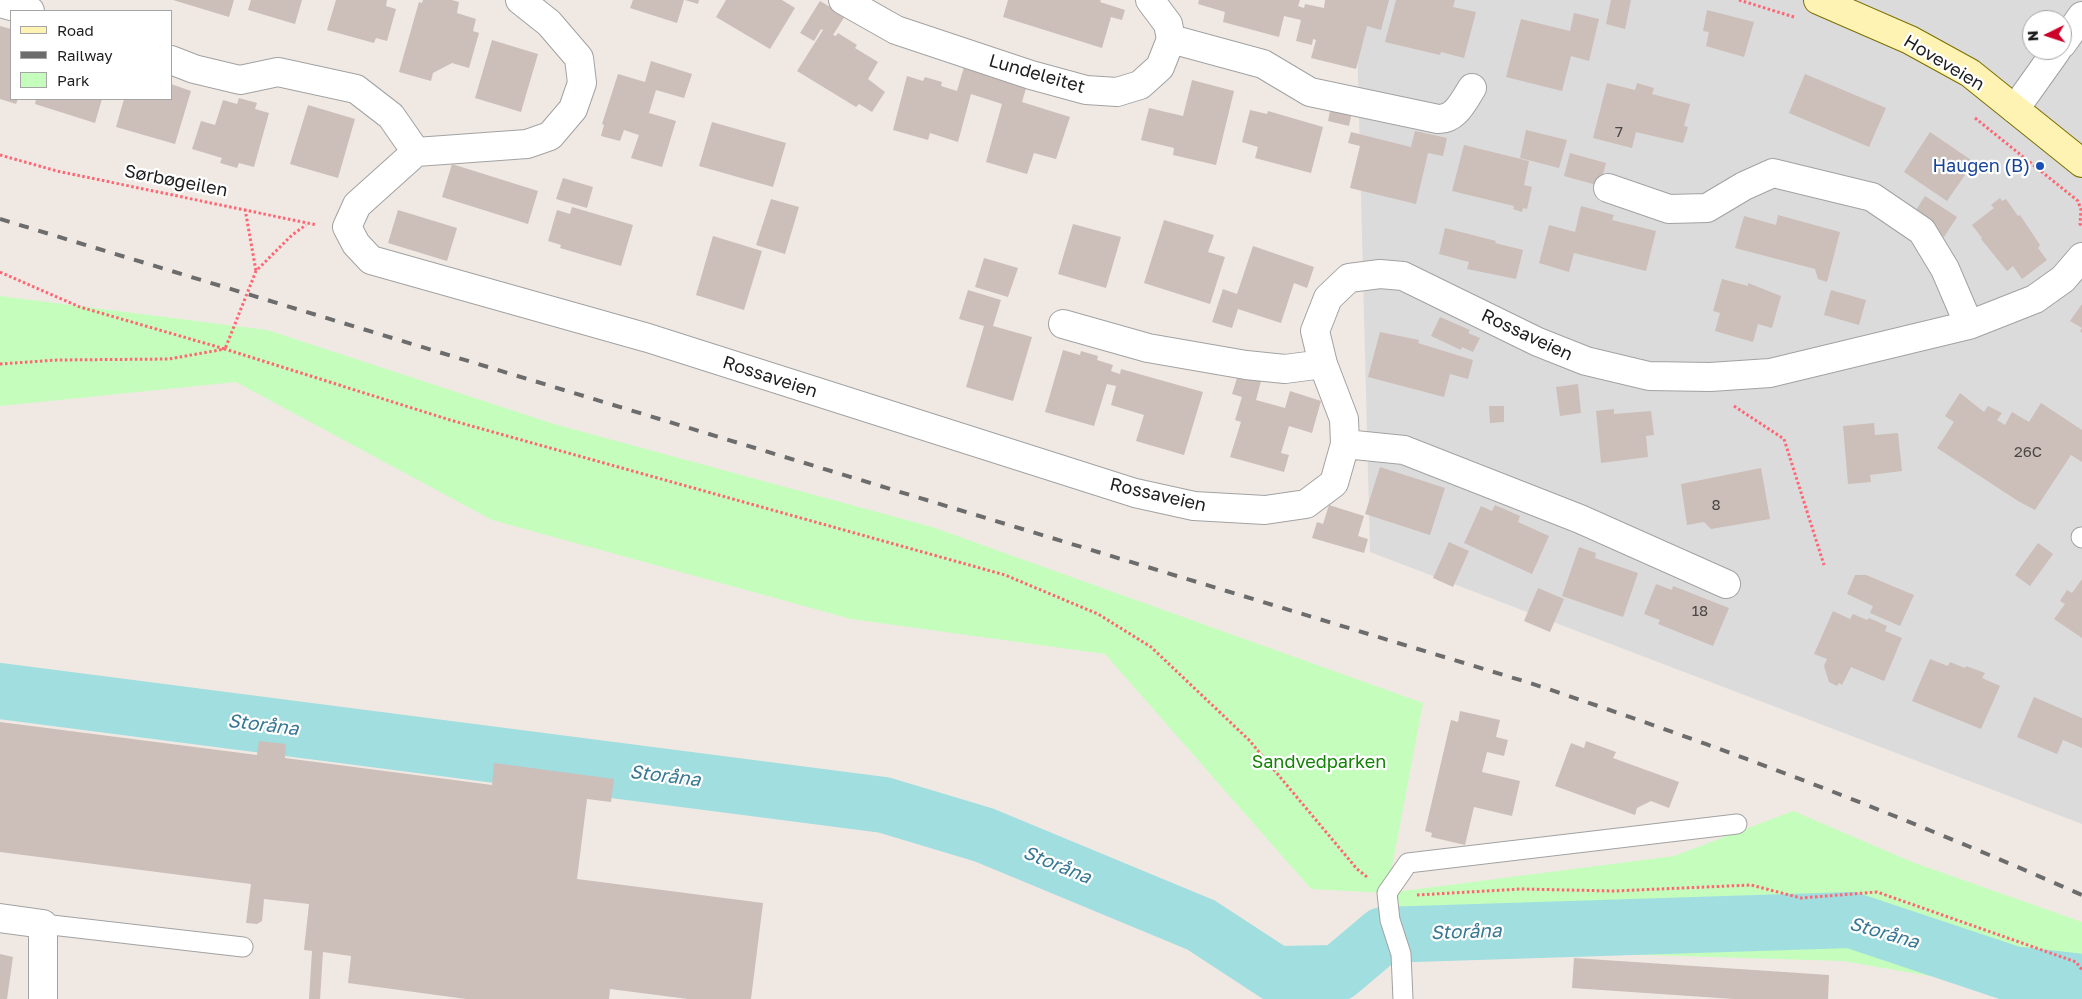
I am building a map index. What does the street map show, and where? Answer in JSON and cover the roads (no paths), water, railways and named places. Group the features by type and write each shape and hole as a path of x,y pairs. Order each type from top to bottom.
{"main road":[{"name":"Hoveveien","path":"1810,10 1910,40 1961,68 2082,163"}],"street":[{"path":"172,60 194,70 240,80 278,72 356,89 391,116 416,152 527,144 550,136 573,109 582,83 579,58 549,23 520,0"},
{"name":"Lundeleitet","path":"843,0 896,30 1031,75 1086,90 1117,92 1140,85 1160,66 1172,39"},
{"path":"1150,0 1168,24 1172,39 1263,64 1310,92 1438,119 1447,119 1454,114 1472,88"},
{"path":"0,3 26,10"},
{"path":"2072,30 2082,16"},
{"path":"2015,109 2050,60"},
{"name":"Rossaveien","path":"416,152 357,204 347,226 356,244 371,260 648,338 1135,493 1194,506 1266,510 1306,504 1334,483 1345,444 1344,418 1323,364 1314,331 1328,298 1349,278 1380,274 1403,276 1538,342 1586,362 1649,376 1710,377 1770,373 1969,325 2035,299 2063,279 2082,257"},
{"path":"1608,188 1669,209 1707,208 1744,186 1773,173 1872,197 1922,231 1945,269 1969,325"},
{"path":"1063,324 1148,348 1246,365 1285,369 1323,364"},
{"path":"1345,444 1404,450 1580,518 1726,584"},
{"path":"0,918 43,924 43,999"}],"lane":[{"path":"1403,999 1401,954 1390,920 1387,893 1408,863 1737,824"},
{"path":"43,924 244,947"}],"waterway":[{"name":"Storåna","path":"0,691 884,805 984,835 1201,925 1276,974 1338,973 1383,935 1851,920 2013,974 2082,982"}],"railway":[{"path":"0,219 1530,683 1670,731 1808,782 2014,865 2082,895"}],"place":[{"name":"Haugen (B)","path":"2040,166"}],"park label":[{"name":"Sandvedparken","path":"1319,762"}]}
